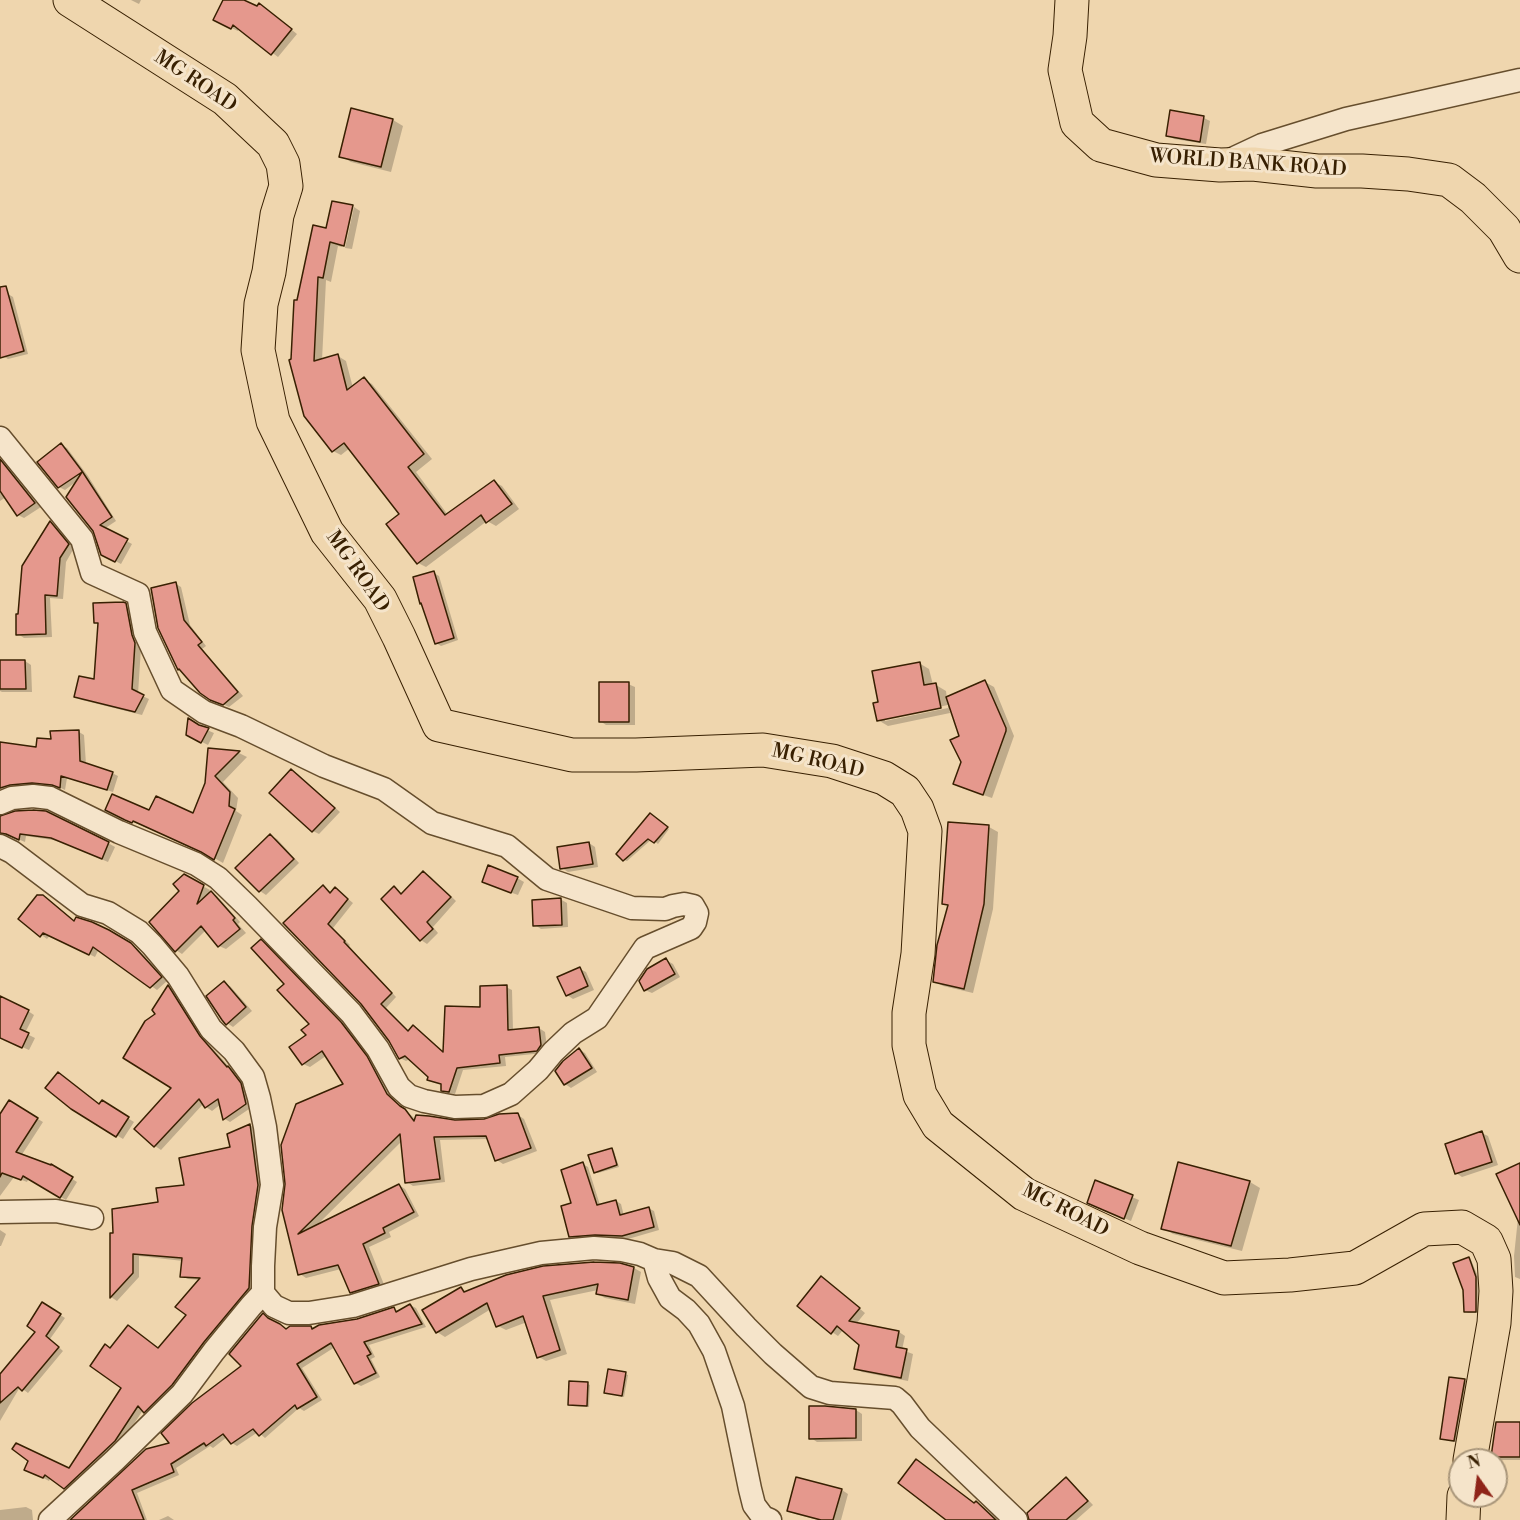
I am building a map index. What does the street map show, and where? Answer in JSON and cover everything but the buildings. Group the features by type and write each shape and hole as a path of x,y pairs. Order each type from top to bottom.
{"main road":[{"name":"MG ROAD","path":"70,0 225,99 273,144 283,164 286,186 277,215 261,304 258,350 273,421 327,532 380,599 439,725 572,755 763,750 832,761 884,778 905,791 917,809 925,831 918,954 909,1013 909,1045 920,1095 938,1125 1024,1194 1140,1248 1224,1278 1290,1275 1355,1268 1424,1229 1462,1227 1486,1241 1494,1259 1496,1291 1494,1323 1472,1448"},
{"name":"WORLD BANK ROAD","path":"1072,0 1065,70 1077,123 1101,145 1156,160 1220,165 1253,164 1317,171 1408,174 1449,180 1473,198 1504,228 1520,256"}],"street":[{"path":"1220,165 1262,145 1346,119 1520,81"},
{"path":"0,438 81,539 92,573 138,594 145,632 172,690 204,712 241,726 324,766 384,789 432,823 507,846 547,879 632,908 653,910 684,904 693,906 697,913 691,928 645,948 597,1018 573,1034 553,1052 538,1071 511,1094 484,1106 455,1107 409,1096 399,1087 378,1050 351,1012 218,878 196,864 50,798 33,796 12,798 0,803"},
{"path":"0,846 12,852 82,905 108,913 140,932 178,976 211,1029 234,1050 253,1077 265,1127 272,1185 265,1227 262,1266 263,1293 274,1306 289,1313 309,1313 353,1306 471,1269 542,1252 594,1248 622,1250 673,1263 699,1276 746,1327 811,1388 830,1393 895,1398 920,1428 1016,1520"},
{"path":"0,1212 56,1211 92,1218"},
{"path":"654,1260 659,1278 670,1298 699,1324 714,1351 733,1406 754,1505 763,1517 770,1520"},
{"path":"50,1520 182,1394 250,1306 263,1293"}]}
